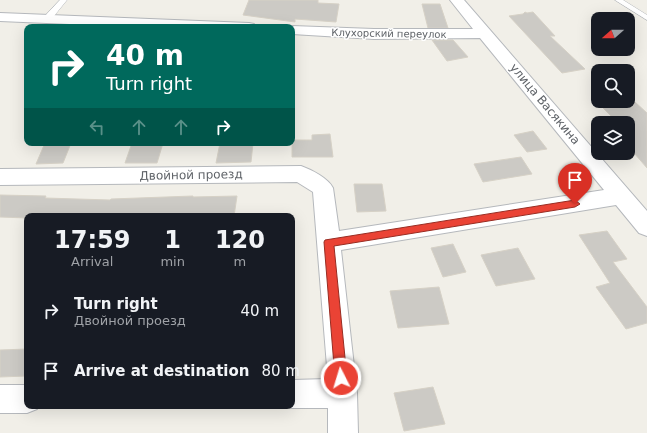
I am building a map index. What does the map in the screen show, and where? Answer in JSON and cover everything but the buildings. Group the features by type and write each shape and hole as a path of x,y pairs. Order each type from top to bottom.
{"street":[{"name":"улица Васякина","path":"457,0 647,227"},
{"path":"0,17 173,24"},
{"name":"Клухорский переулок","path":"295,30 374,34 485,33"},
{"name":"Двойной проезд","path":"0,177 301,174 323,188 343,393 343,433"},
{"path":"329,242 622,196"},
{"path":"295,394 343,393"},
{"path":"0,399 24,399"}],"lane":[{"path":"48,19 64,0"},
{"path":"618,0 647,18"}],"route":[{"path":"341,378 329,242 575,204"}]}
